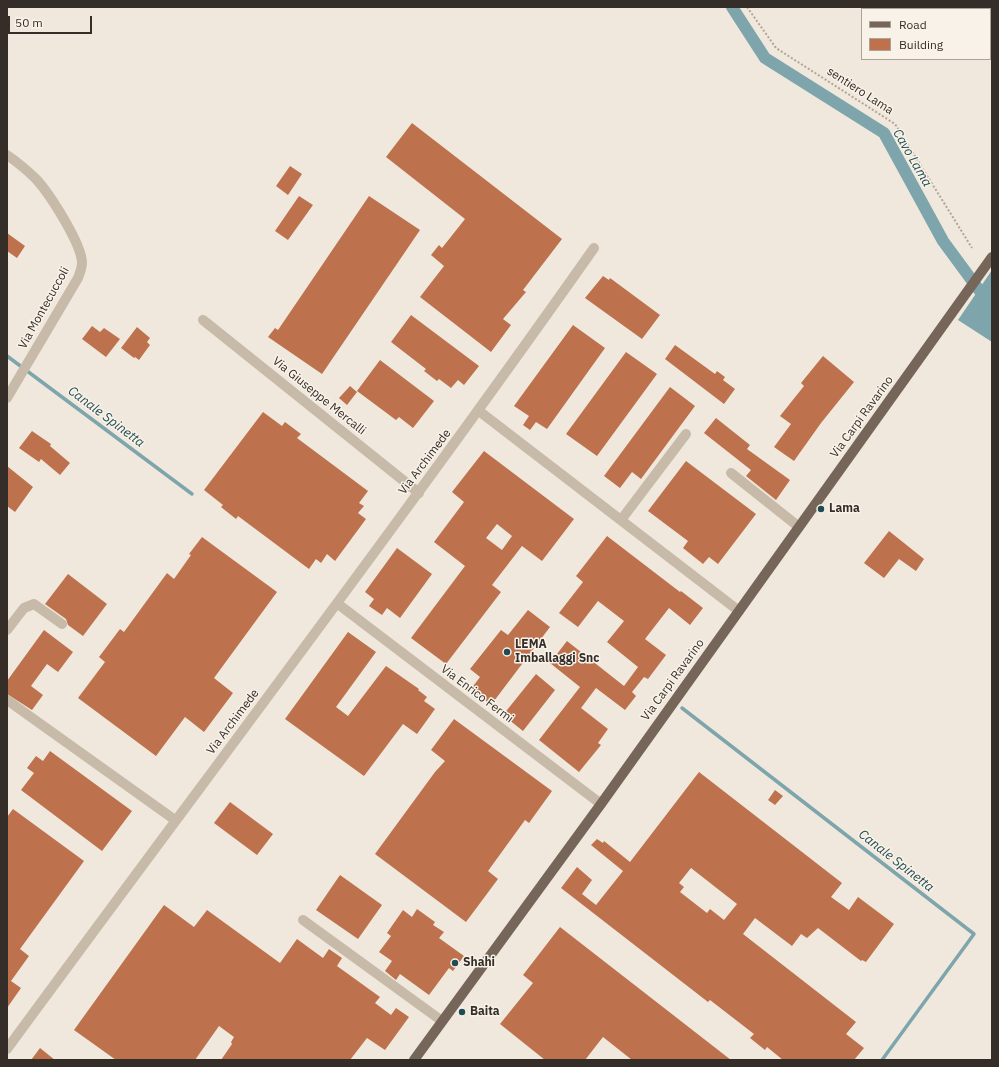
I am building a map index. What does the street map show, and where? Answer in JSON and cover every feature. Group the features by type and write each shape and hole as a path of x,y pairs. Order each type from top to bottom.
{"main road":[{"name":"Via Carpi Ravarino","path":"414,1060 601,804 992,258"}],"street":[{"name":"Via Montecuccoli","path":"7,155 36,179 50,197 80,252 82,263 78,278 7,398"},
{"name":"Via Archimede","path":"7,1049 175,820 338,604 479,411 594,248"},
{"name":"Via Giuseppe Mercalli","path":"203,320 419,492"},
{"path":"479,411 739,611"},
{"path":"621,520 686,434"},
{"path":"730,473 799,527"},
{"path":"7,630 24,608 34,604 62,624"},
{"name":"Via Enrico Fermi","path":"338,604 601,804"},
{"path":"7,700 175,820"},
{"path":"302,920 442,1021"}],"path":[{"name":"sentiero Lama","path":"747,7 776,48 895,124 972,248"}],"water":[{"path":"992,270 992,342 958,320"}],"building":[{"path":"412,123 562,239 523,290 526,292 503,319 511,325 491,352 420,297 444,266 431,255 439,245 442,248 465,219 386,157"},
{"path":"290,166 302,174 288,195 276,186"},
{"path":"299,196 313,205 288,240 275,231"},
{"path":"369,196 420,230 322,374 268,337 275,328 278,330"},
{"path":"7,233 25,246 17,258 7,251"},
{"path":"603,276 609,280 610,278 660,315 642,339 585,298"},
{"path":"411,315 479,366 464,385 458,380 451,388 439,379 437,381 424,371 426,369 391,342"},
{"path":"573,325 605,348 547,429 536,422 530,430 523,425 529,416 514,406"},
{"path":"92,326 100,332 104,328 120,339 106,357 82,339"},
{"path":"137,327 150,338 147,342 150,345 139,360 121,348"},
{"path":"675,345 715,374 717,371 725,377 723,380 735,389 724,404 665,359"},
{"path":"626,352 657,374 597,456 566,434"},
{"path":"823,356 854,382 821,423 794,461 774,447 791,424 780,416 804,386 801,383"},
{"path":"380,360 434,401 413,428 399,417 396,420 357,391"},
{"path":"350,386 357,392 347,405 339,398"},
{"path":"670,387 695,406 641,479 632,472 620,488 604,476"},
{"path":"263,412 282,426 285,422 301,434 297,438 368,491 359,503 364,506 358,513 366,519 335,561 327,554 321,563 316,559 309,569 238,516 236,519 221,507 223,505 204,490"},
{"path":"716,418 750,445 747,449 790,480 776,500 746,476 751,470 704,433"},
{"path":"32,431 51,444 50,446 70,463 60,475 41,459 39,462 19,448"},
{"path":"484,451 574,519 542,561 522,546 492,585 501,592 446,664 411,638 465,566 434,542 464,502 452,492","holes":["497,524 512,536 502,550 486,538"]},
{"path":"686,461 756,514 718,564 709,557 703,564 683,548 688,541 648,511"},
{"path":"7,466 33,487 15,512 7,506"},
{"path":"889,531 924,559 916,571 899,559 884,578 864,563"},
{"path":"607,536 703,608 690,625 669,608 645,639 666,655 648,679 644,677 632,692 636,696 625,710 596,688 581,708 608,729 598,743 601,745 579,772 539,740 580,687 550,663 567,641 624,686 638,667 607,642 624,621 598,601 578,627 559,613 583,582 576,576"},
{"path":"202,537 277,592 214,678 233,693 204,732 185,717 156,756 78,698 105,662 99,657 120,629 124,632 167,573 174,579 191,555 189,554"},
{"path":"397,548 432,574 400,618 387,608 382,615 369,606 374,599 365,592"},
{"path":"68,574 107,604 83,636 68,625 66,619 45,604"},
{"name":"LEMA Imballaggi Snc","path":"528,610 550,627 491,705 471,689 480,677 470,669 501,630 508,635"},
{"path":"44,630 73,652 58,672 47,664 31,686 43,695 32,710 7,694 7,681"},
{"path":"348,632 376,652 336,707 348,716 386,666 419,689 418,690 427,697 424,701 435,709 417,734 403,724 364,776 285,719"},
{"path":"536,674 555,690 523,731 503,715"},
{"path":"454,719 552,791 529,823 525,820 488,871 498,879 466,922 375,854 435,772 445,761 431,750"},
{"path":"50,751 132,811 102,851 21,790 34,773 27,768 36,756 43,761"},
{"path":"699,772 842,883 831,897 849,910 858,897 894,924 866,962 861,961 818,928 807,938 801,934 792,946 755,918 743,934 856,1022 846,1034 864,1048 854,1060 783,1060 767,1047 765,1050 750,1038 754,1034 710,1000 708,1002 561,888 577,867 592,880 582,894 596,905 623,871 591,845 597,839 603,843 604,841 630,862","holes":["691,868 737,904 724,920 710,909 707,913 680,892 684,887 679,883"]},
{"path":"775,790 783,796 775,805 768,800"},
{"path":"230,802 273,834 257,855 214,823"},
{"path":"13,809 84,861 20,949 29,956 11,981 21,988 7,1008 7,817"},
{"path":"340,875 382,905 358,939 316,910"},
{"path":"164,905 194,927 207,910 280,963 297,939 323,958 329,949 342,958 337,966 380,997 375,1003 391,1015 396,1008 409,1017 385,1050 367,1038 350,1060 221,1060 232,1044 231,1042 234,1037 219,1026 195,1060 116,1060 74,1030"},
{"path":"417,909 435,922 433,925 444,932 439,938 464,956 453,971 449,968 429,995 400,974 396,980 385,971 392,961 379,952 391,936 387,933 403,910 412,917"},
{"path":"560,927 731,1060 632,1060 603,1037 585,1060 545,1060 500,1024 533,983 523,975"},
{"path":"40,1048 55,1060 31,1060"}],"waterway":[{"name":"Cavo Lama","path":"732,7 765,58 884,133 943,241 979,290 992,299"},
{"name":"Canale Spinetta","path":"7,356 192,494"},
{"name":"Canale Spinetta","path":"682,708 974,934 882,1060"}],"place":[{"name":"Lama","path":"821,509"},
{"name":"LEMA Imballaggi Snc","path":"507,652"},
{"name":"Shahi","path":"455,963"},
{"name":"Baita","path":"462,1012"}]}
